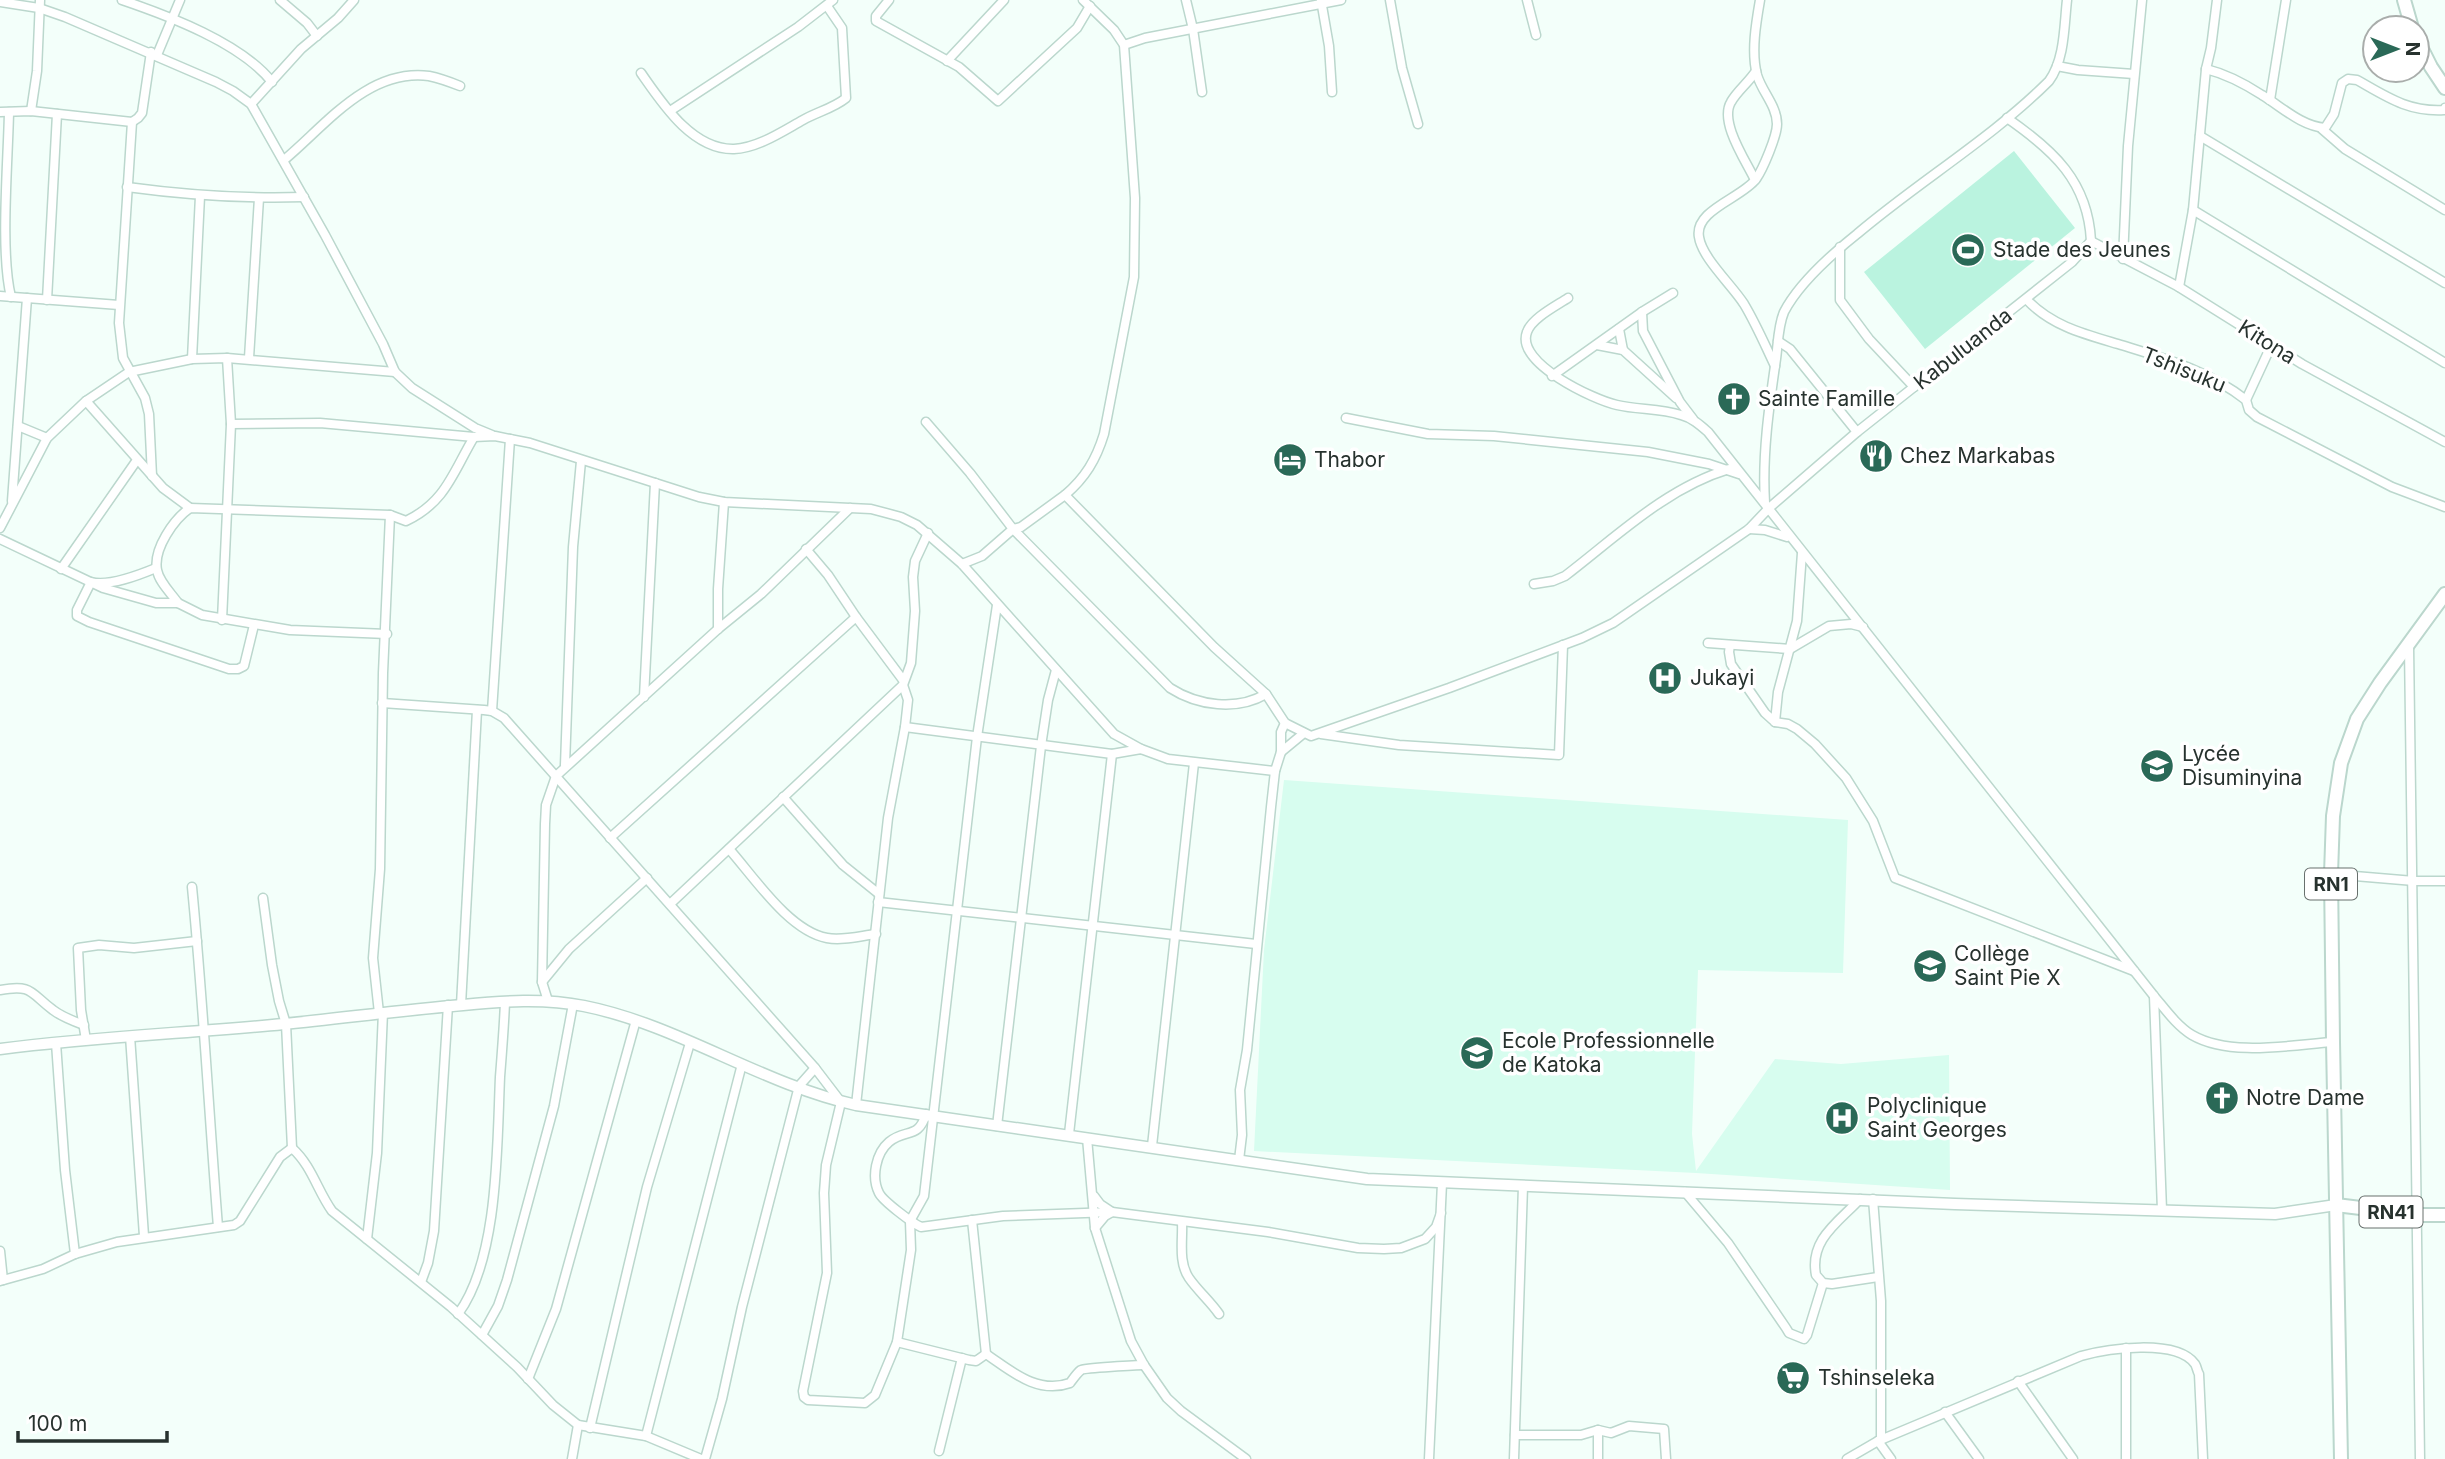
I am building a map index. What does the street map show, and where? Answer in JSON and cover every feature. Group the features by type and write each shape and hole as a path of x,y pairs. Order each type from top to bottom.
{"main road":[{"path":"2431,64 2445,88"},
{"name":"RN1","path":"2341,1459 2333,1042 2333,816 2341,763 2357,719 2445,594"},
{"name":"RN41","path":"2336,1205 2418,1215 2445,1215"}],"street":[{"path":"122,0 172,19 234,49 261,68 272,82"},
{"path":"12,297 6,284 2,257 4,112 31,111 132,122 142,113 154,54 180,0"},
{"path":"280,0 307,23 317,36"},
{"path":"251,104 301,49 354,0"},
{"path":"889,0 876,16 876,21 969,74 998,101 1077,28 1086,3 1114,30 1124,45 1135,198 1132,290 1101,444 1089,470 1079,483 1021,527 1013,529 982,556 962,564"},
{"path":"947,61 1004,0"},
{"path":"1186,0 1202,92"},
{"path":"1124,45 1322,1 1341,0"},
{"path":"1390,0 1402,68 1418,124"},
{"path":"1527,0 1536,35"},
{"path":"1760,0 1756,23 1756,71 1775,113 1777,124 1774,141 1755,180 1710,213 1700,224 1698,236 1704,251 1744,305 1775,366"},
{"path":"1767,506 1767,430 1781,321 1790,304 1840,247 2007,118 2049,81 2057,66 2067,0"},
{"path":"2123,259 2125,183 2142,0"},
{"path":"2179,287 2193,210 2206,69 2217,0"},
{"path":"2270,100 2286,0"},
{"path":"1322,1 1332,92"},
{"path":"0,2 40,4 233,91 251,104 346,274 395,372 412,388 475,428 495,436 546,447 581,461 699,497 724,502 889,513 917,524 962,564 1114,734 1168,759 1275,771"},
{"path":"641,73 670,111 695,135 708,143 735,149 765,139 846,98 842,29 830,3 799,27 670,111"},
{"path":"31,111 37,71 40,4"},
{"path":"2057,66 2134,74"},
{"path":"2206,69 2232,79 2306,124 2322,129 2345,149 2445,210"},
{"path":"1755,180 1731,132 1728,110 1730,102 1756,71"},
{"path":"284,160 336,111 383,83 410,76 428,76 460,86"},
{"path":"2322,129 2334,114 2342,83 2348,79 2357,80 2406,107 2430,111 2445,108"},
{"path":"47,300 58,114"},
{"path":"2007,118 2041,141 2069,174 2082,197 2089,218 2091,242"},
{"path":"132,122 119,305 122,350 129,372 145,398 149,414 152,476"},
{"path":"2200,136 2445,284"},
{"path":"127,187 200,196 304,197"},
{"path":"192,359 200,196"},
{"path":"249,358 260,198"},
{"path":"2193,210 2445,363"},
{"name":"Kitona","path":"2091,242 2179,287 2271,346 2445,442"},
{"name":"Kabuluanda","path":"1319,734 1563,645 1613,623 1749,529 1767,506 1857,432 2027,300 2073,262 2091,242"},
{"path":"1840,247 1840,300 1869,339 1914,387"},
{"path":"1552,376 1673,293"},
{"path":"0,296 119,305"},
{"path":"12,508 27,298"},
{"path":"1568,298 1534,322 1527,332 1526,341 1539,364 1552,376 1615,405 1672,412 1693,419"},
{"name":"Tshisuku","path":"2027,300 2052,321 2071,329 2214,378 2246,400 2249,410 2257,417 2392,488 2445,507"},
{"path":"1642,312 1643,331 1680,402 1708,432 2154,996 2192,1035 2219,1045 2244,1048 2333,1042"},
{"path":"1622,326 1643,331"},
{"path":"1622,326 1623,350"},
{"path":"1778,341 1790,349 1857,432"},
{"path":"1597,345 1623,350 1680,402"},
{"path":"2246,400 2271,346"},
{"path":"1776,356 1790,349"},
{"path":"222,620 231,424 227,358"},
{"path":"0,528 47,438 86,401 129,372 192,359 249,358 395,372"},
{"path":"86,401 152,476 190,508 205,510 226,508 390,515 406,521 422,514 455,476 474,438"},
{"path":"1346,418 1428,434 1494,436 1648,452 1729,469 1742,475"},
{"path":"926,422 1013,529 1156,675 1180,694 1194,700 1236,704 1253,701 1266,694"},
{"path":"231,424 320,423 474,438 495,436"},
{"path":"18,426 47,438"},
{"path":"492,711 510,439"},
{"path":"61,569 137,460"},
{"path":"565,765 573,548 581,461"},
{"path":"1534,584 1553,582 1565,576 1643,515 1684,488 1699,479 1729,469"},
{"path":"644,697 655,483"},
{"path":"1065,495 1214,647 1266,694 1284,723 1311,736 1319,734 1399,745 1559,755 1563,645"},
{"path":"718,629 724,502"},
{"path":"178,603 161,580 156,568 166,534 177,517 190,508"},
{"path":"548,1001 542,982 546,805 556,776 718,629 761,594 850,509"},
{"path":"367,1239 377,1153 381,1013 373,958 380,856 382,703 390,515"},
{"path":"1749,529 1765,530 1790,538"},
{"path":"670,904 903,682 911,663 915,561 928,533"},
{"path":"0,539 91,582 156,603 178,603 202,615 222,620 321,632 387,634"},
{"path":"806,550 828,575 903,682 908,700 888,818 856,1105"},
{"path":"1775,722 1778,692 1799,608 1802,553"},
{"path":"91,582 99,584 135,577 156,568"},
{"path":"91,582 77,610 80,619 229,669 244,666 254,625"},
{"path":"382,703 477,709 492,711 504,718 815,1068 841,1102 825,1184 827,1273 804,1397 820,1401 865,1403 872,1399 897,1342 911,1250 910,1221 924,1196 930,1115 958,911 977,737 998,605"},
{"path":"610,838 856,617"},
{"path":"1708,643 1790,649 1829,626 1851,624 1863,627"},
{"path":"1730,645 1731,664 1737,675 1775,722 1797,729 1815,744 1846,778 1874,821 1895,878 2137,972"},
{"path":"2409,646 2420,1459"},
{"path":"997,1126 1041,746 1048,699 1056,670"},
{"path":"461,1005 477,709"},
{"path":"1239,1160 1242,1135 1240,1090 1247,1050 1275,771 1281,752 1280,737 1284,723"},
{"path":"905,727 1112,754 1141,748"},
{"path":"1281,752 1304,733"},
{"path":"1069,1135 1112,754"},
{"path":"1152,1146 1194,763"},
{"path":"783,797 844,865 878,898 958,911 1256,944"},
{"path":"729,849 796,924 811,933 829,939 876,934"},
{"path":"2331,874 2445,881"},
{"path":"542,982 569,949 647,878"},
{"path":"192,887 204,1005 203,1029 218,1227"},
{"path":"262,898 274,977 286,1024 292,1148 310,1167 324,1199 332,1210 458,1314 553,1405 579,1425 646,1436 703,1459 722,1399 742,1307 799,1086 815,1068"},
{"path":"86,1040 78,948 99,945 134,948 197,941"},
{"path":"0,990 24,987 37,994 55,1012 83,1025"},
{"path":"2154,996 2162,1210"},
{"path":"0,1049 130,1035 286,1024 448,1005 548,1001 615,1013 636,1020 841,1102 1152,1146 1335,1176 1523,1186 2275,1214 2336,1205"},
{"path":"458,1314 476,1283 487,1233 495,1163 505,1002"},
{"path":"482,1335 498,1307 507,1280 554,1106 573,1004"},
{"path":"421,1282 434,1231 448,1005"},
{"path":"528,1379 556,1309 636,1020"},
{"path":"130,1035 144,1236"},
{"path":"56,1043 65,1170 75,1254"},
{"path":"590,1428 648,1187 690,1043"},
{"path":"646,1436 742,1064"},
{"path":"930,1115 917,1131 892,1139 886,1145 877,1162 876,1175 879,1194 910,1221 927,1228 1003,1216 1112,1212 1268,1232 1358,1248 1384,1249 1401,1248 1425,1239 1436,1227 1441,1213"},
{"path":"1087,1138 1095,1228 1131,1341 1167,1398 1246,1459"},
{"path":"0,1251 1,1280 43,1269 75,1254 144,1236 234,1225 240,1221 280,1157 292,1148"},
{"path":"1429,1459 1442,1182"},
{"path":"1514,1459 1523,1186"},
{"path":"1685,1192 1728,1243 1790,1333 1798,1338 1804,1339 1807,1335 1823,1283"},
{"path":"1093,1193 1096,1200 1112,1212"},
{"path":"1860,1199 1830,1227 1823,1238 1814,1266 1816,1275 1823,1283 1832,1284 1878,1277"},
{"path":"1873,1199 1882,1314 1879,1440 1892,1459"},
{"path":"1095,1228 1112,1212"},
{"path":"972,1220 986,1354"},
{"path":"1182,1222 1182,1248 1188,1276 1209,1298 1219,1314"},
{"path":"1129,1364 1131,1341"},
{"path":"897,1342 976,1361 986,1354"},
{"path":"1847,1459 1879,1440 2018,1381 2081,1356 2101,1350 2126,1348 2171,1350 2194,1364 2199,1374 2203,1459"},
{"path":"2126,1348 2126,1459"},
{"path":"986,1354 1027,1381 1052,1385 1070,1383 1079,1370 1087,1367 1144,1365"},
{"path":"939,1451 962,1359"},
{"path":"2018,1381 2073,1459"},
{"path":"1945,1412 1979,1459"},
{"path":"572,1459 579,1425"},
{"path":"1515,1435 1581,1435 1598,1430 1611,1433 1629,1426 1664,1429 1667,1459"},
{"path":"1598,1430 1598,1459"}],"shaded area":[{"path":"2014,151 2075,228 1925,349 1864,272"},
{"name":"Ecole Professionnelle de Katoka","path":"1284,780 1848,820 1843,973 1698,970 1692,1134 1696,1171 1775,1059 1841,1064 1949,1055 1950,1190 1696,1173 1254,1151 1264,950"}],"place":[{"name":"Stade des Jeunes","path":"1968,250"},
{"name":"Sainte Famille","path":"1734,399"},
{"name":"Chez Markabas","path":"1876,456"},
{"name":"Thabor","path":"1290,460"},
{"name":"Jukayi","path":"1665,678"},
{"name":"Lycée Disuminyina","path":"2157,766"},
{"name":"Collège Saint Pie X","path":"1930,966"},
{"name":"Ecole Professionnelle de Katoka","path":"1477,1053"},
{"name":"Notre Dame","path":"2222,1098"},
{"name":"Polyclinique Saint Georges","path":"1842,1118"},
{"name":"Tshinseleka","path":"1793,1378"}]}
